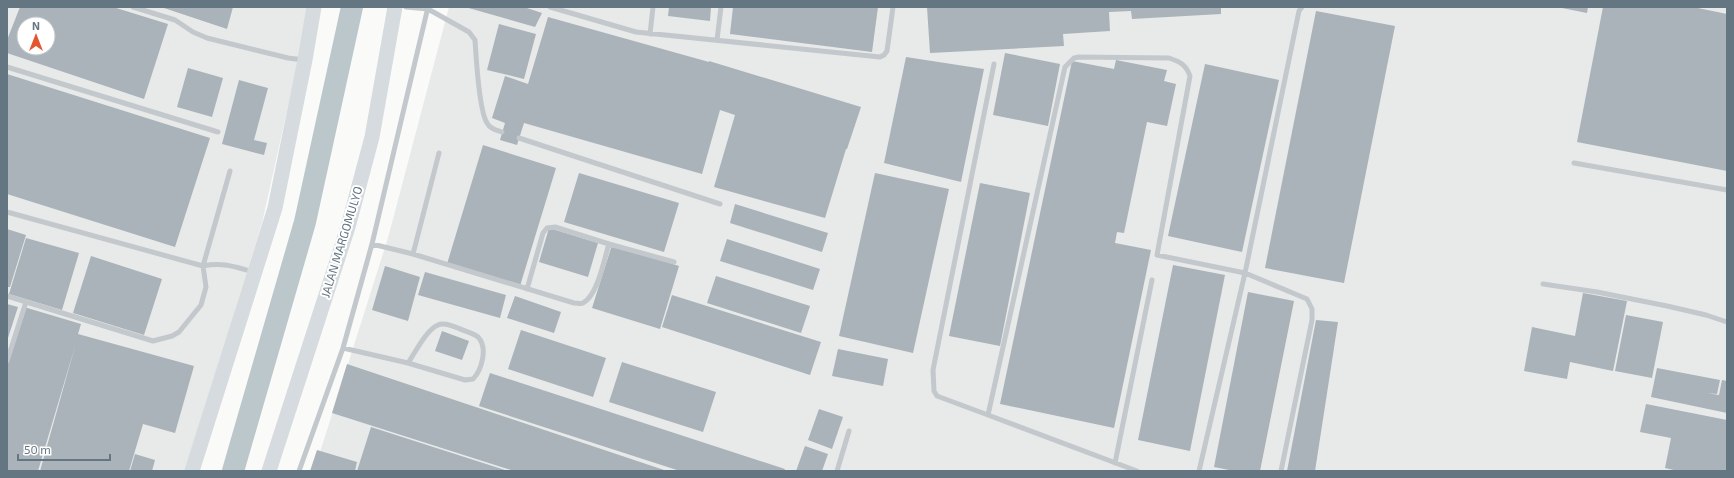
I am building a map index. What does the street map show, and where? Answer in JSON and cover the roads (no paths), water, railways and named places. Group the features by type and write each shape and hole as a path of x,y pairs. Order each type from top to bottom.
{"main road":[{"path":"192,471 275,208 305,60 314,7"},
{"name":"JALAN MARGOMULYO","path":"269,471 348,228 372,137 394,7"}],"lane":[{"path":"133,7 175,20 193,32 207,38 288,58 305,60"},
{"path":"406,7 428,8 469,32 475,40 483,111 486,123 493,129 502,132"},
{"path":"550,7 636,32 880,57 887,51 893,7"},
{"path":"650,34 653,7"},
{"path":"717,40 721,7"},
{"path":"1199,471 1245,273 1298,19 1302,7"},
{"path":"299,471 343,348 372,244 428,8"},
{"path":"988,415 1065,67 1074,58 1169,58 1180,61 1186,67 1190,76 1158,255 1245,273 1307,299 1312,309 1312,320 1281,471"},
{"path":"994,64 933,370 934,391 936,396 1137,471"},
{"path":"7,68 218,132"},
{"path":"519,138 720,204"},
{"path":"413,254 439,153"},
{"path":"1574,163 1727,190"},
{"path":"7,296 153,341 172,336 180,332 201,305 206,287 203,266 230,171"},
{"path":"7,212 203,266 216,263 255,272"},
{"path":"527,289 543,233 547,228 555,228 674,262"},
{"path":"372,244 413,254 574,303 582,303 590,298 595,288 609,244"},
{"path":"1115,463 1152,280"},
{"path":"1543,284 1597,292 1667,306 1706,315 1727,322"},
{"path":"7,361 26,302"},
{"path":"343,348 465,380 473,379 478,374 483,353 482,343 477,336 448,324 438,324 430,331 408,364"},
{"path":"837,471 849,431"}],"waterway":[{"path":"233,471 305,222 352,7"}]}
